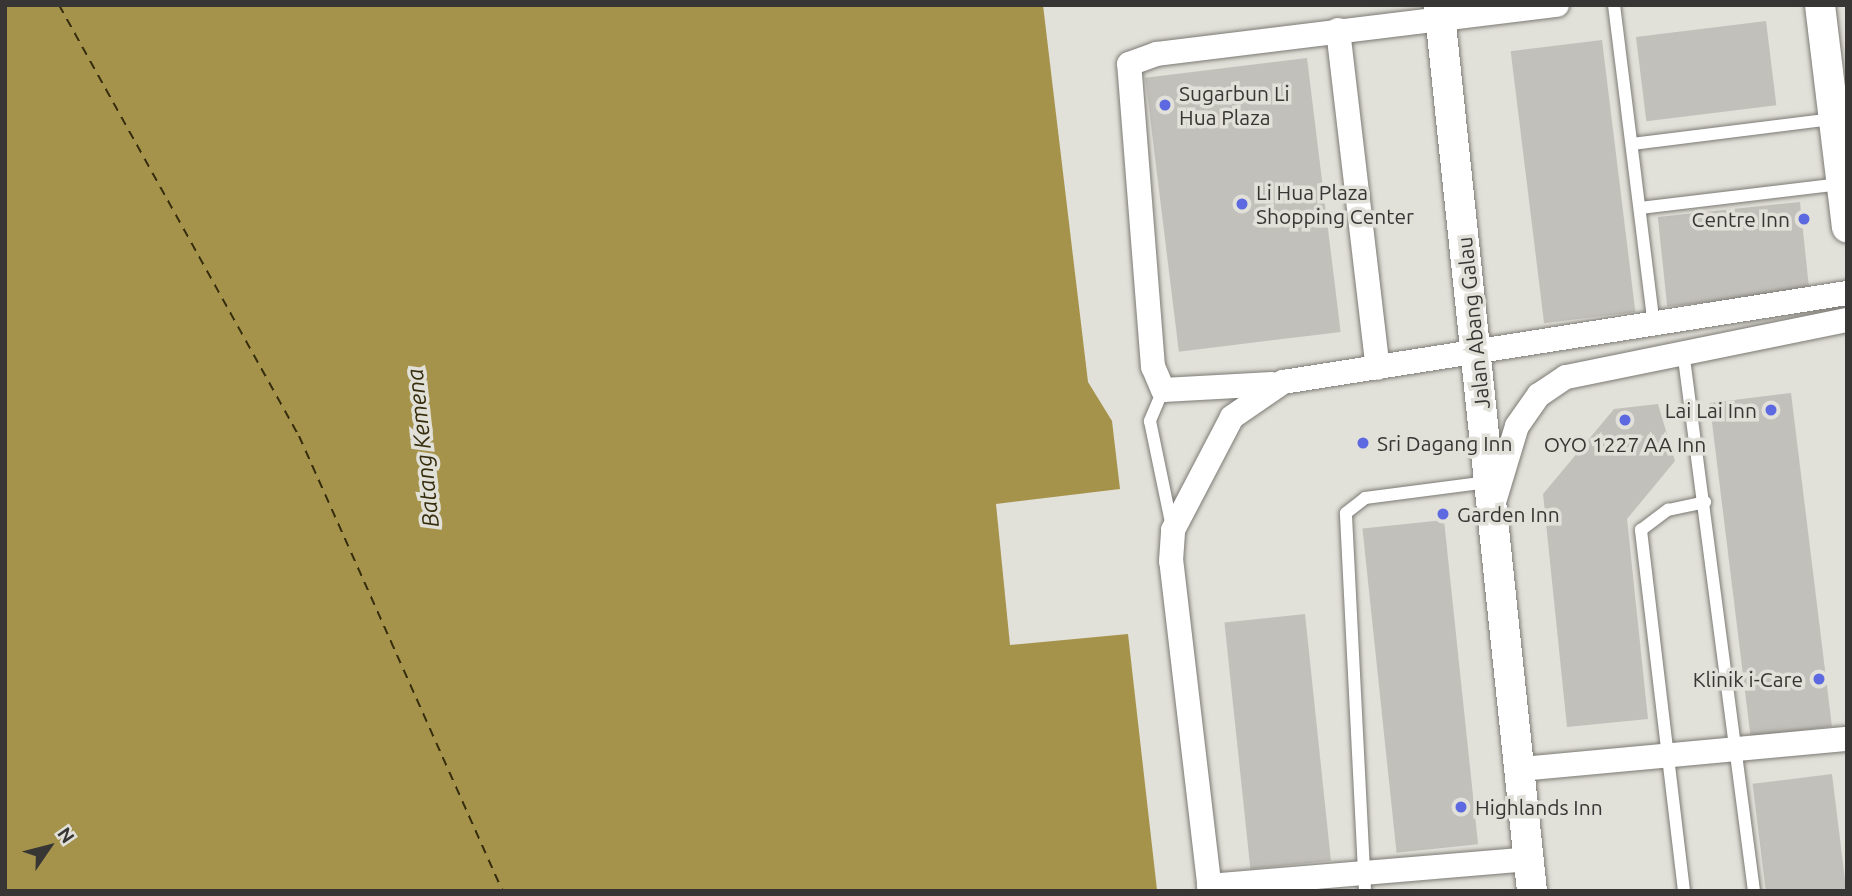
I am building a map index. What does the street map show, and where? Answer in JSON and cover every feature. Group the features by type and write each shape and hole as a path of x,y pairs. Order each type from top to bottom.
{"street":[{"path":"1557,5 1440,12 1338,30 1157,54 1131,62 1125,71 1153,367 1163,390 1183,393 1283,383 1654,326 1847,293"},
{"path":"1820,5 1847,227"},
{"name":"Jalan Abang Galau","path":"1440,12 1532,891"},
{"path":"1338,30 1378,368"},
{"path":"1491,513 1517,426 1539,395 1566,377 1683,351 1847,320"},
{"path":"1283,383 1232,417 1173,530 1171,561 1209,888 1364,882 1529,859"},
{"path":"1521,769 1847,739"}],"lane":[{"path":"1614,5 1654,326"},
{"path":"1632,144 1835,118"},
{"path":"1640,208 1842,184"},
{"path":"1683,351 1740,749 1754,891"},
{"path":"1163,390 1150,421 1173,530"},
{"path":"1364,882 1346,513 1365,498 1488,482"},
{"path":"1684,891 1664,756 1641,530 1668,510 1705,502"}],"water":[{"name":"Batang Kemena","path":"5,5 1043,5 1088,382 1112,421 1120,489 996,504 1010,645 1128,634 1157,890 5,891"}],"building":[{"path":"1766,21 1776,105 1646,121 1636,37"},
{"path":"1602,40 1635,312 1544,323 1511,51"},
{"name":"Li Hua Plaza Shopping Center","path":"1307,58 1341,332 1179,352 1145,78"},
{"path":"1800,202 1809,292 1667,306 1658,217"},
{"path":"1791,393 1832,726 1751,736 1710,403"},
{"path":"1658,404 1675,461 1627,519 1648,719 1567,727 1543,494 1614,409"},
{"path":"1444,520 1478,844 1397,853 1362,529"},
{"path":"1305,614 1331,861 1250,869 1224,622"},
{"path":"1832,774 1846,891 1766,891 1753,784"}],"ferry route":[{"path":"59,5 299,436 503,891"}],"place":[{"name":"Sugarbun Li Hua Plaza","path":"1165,105"},
{"name":"Li Hua Plaza Shopping Center","path":"1242,204"},
{"name":"Centre Inn","path":"1804,219"},
{"name":"Lai Lai Inn","path":"1771,410"},
{"name":"OYO 1227 AA Inn","path":"1625,420"},
{"name":"Sri Dagang Inn","path":"1363,443"},
{"name":"Garden Inn","path":"1443,514"},
{"name":"Klinik i-Care","path":"1819,679"},
{"name":"Highlands Inn","path":"1461,807"}]}
